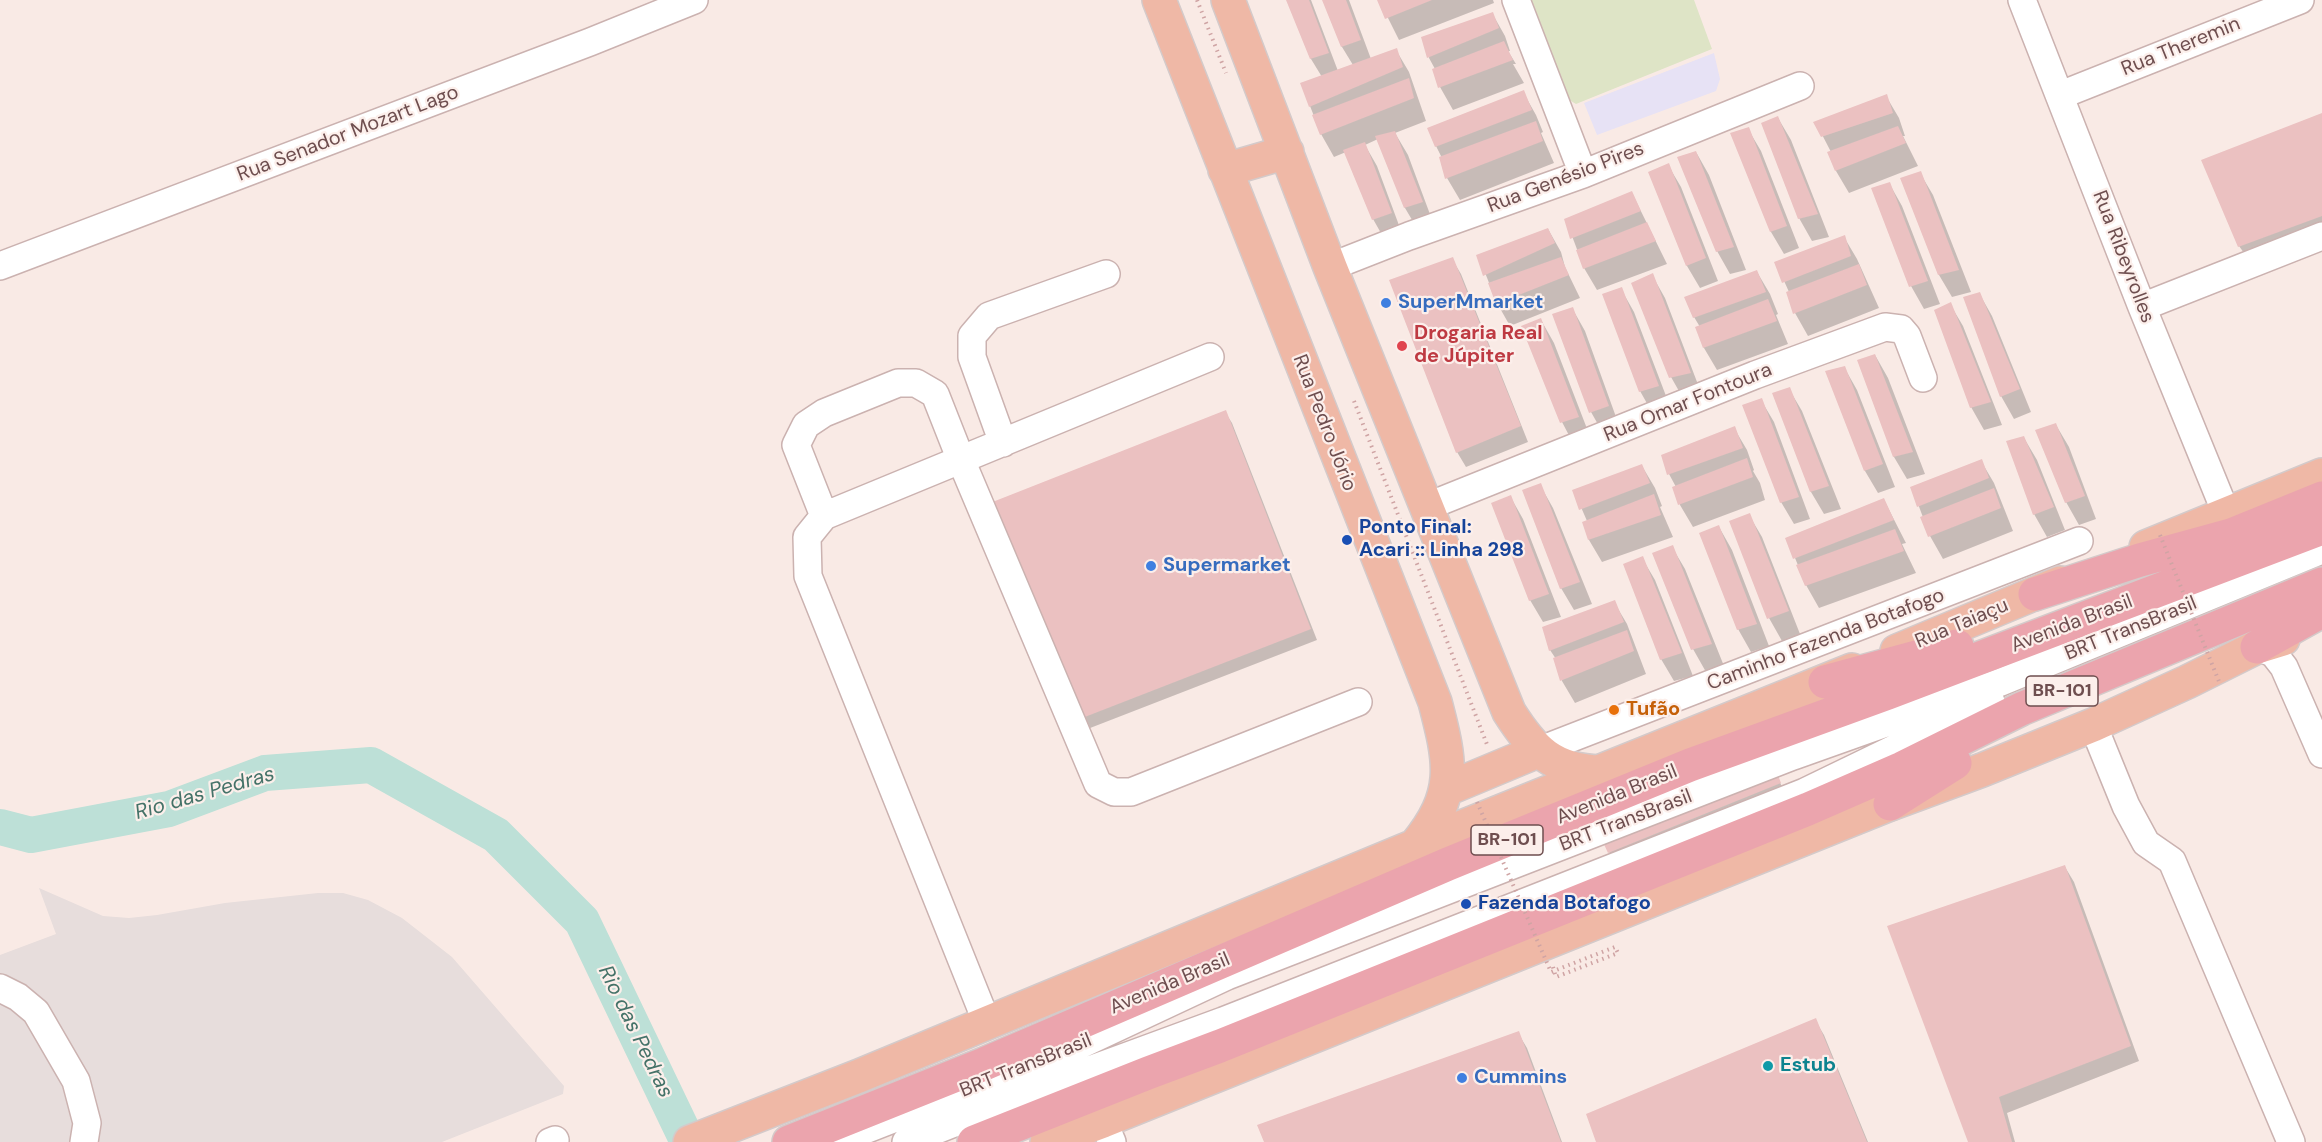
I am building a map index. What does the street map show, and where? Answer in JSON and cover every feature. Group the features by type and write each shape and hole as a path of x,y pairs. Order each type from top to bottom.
{"highway":[{"name":"Avenida Brasil","path":"2035,594 2140,560 2231,535 2322,498"},
{"name":"Avenida Brasil","path":"789,1142 984,1064 1437,868 1690,765 1888,693 2322,528"},
{"path":"1825,682 1976,641 2133,591 2234,562"},
{"name":"BR-101","path":"974,1142 1148,1072 1220,1047 1808,809 1902,768 2030,705 2322,584"},
{"path":"2257,647 2322,611"},
{"path":"1890,804 1938,772 2170,656 2221,626"}],"main road":[{"name":"Rua Pedro Jório","path":"1159,0 1435,702 1446,754 1447,789 1438,812 1415,846"},
{"path":"1228,0 1330,267 1509,712 1538,752 1560,764 1583,771 1600,772"},
{"path":"1225,170 1287,152"},
{"name":"Rua Taiaçu","path":"1600,772 1825,682 2226,513 2322,475"},
{"path":"1047,1142 1108,1132 1890,804 2093,725 2257,647 2322,628"},
{"path":"1447,789 1538,752"},
{"name":"Avenida Brasil","path":"690,1142 859,1076 1600,772"}],"street":[{"name":"Rua Senador Mozart Lago","path":"0,266 590,42 694,0"},
{"path":"1516,0 1583,174"},
{"name":"Rua Ribeyrolles","path":"2022,0 2142,307 2226,513"},
{"name":"Rua Theremin","path":"2061,95 2300,0"},
{"name":"Rua Genésio Pires","path":"1330,267 1409,236 1583,174 1800,86"},
{"path":"2142,307 2322,236"},
{"path":"1003,443 972,357 972,336 989,316 1106,274"},
{"name":"Rua Omar Fontoura","path":"1426,507 1755,375 1885,327 1901,329 1907,336 1923,378"},
{"path":"987,1023 808,576 807,537 824,516 1210,357"},
{"path":"824,516 796,445 806,425 824,413 898,383 916,383 935,394 1098,784 1114,792 1131,792 1358,702"},
{"name":"Caminho Fazenda Botafogo","path":"1538,752 2079,541"},
{"name":"BRT TransBrasil","path":"834,1142 1067,1051 1227,976 1793,756 2001,682 2322,550"},
{"name":"BRT TransBrasil","path":"906,1142 1068,1078 1223,1021 1805,792 1997,699 2322,565"},
{"path":"2257,647 2272,653 2284,667 2322,754"},
{"path":"2093,725 2126,806 2146,843 2172,861 2291,1142"},
{"path":"0,988 18,997 36,1012 76,1081 87,1123 84,1142"}],"path":[{"path":"2160,535 2220,684"},
{"path":"1477,802 1551,972 1615,947 1618,953"}],"shaded area":[{"path":"1714,53 1720,79 1716,91 1597,135 1584,103"},
{"path":"39,888 103,916 129,918 225,903 318,893 343,893 368,900 402,918 452,957 564,1086 563,1094 442,1142 0,1142 0,955 56,934"}],"green space":[{"path":"1523,0 1694,0 1712,49 1576,104 1561,95"}],"building":[{"path":"1286,0 1309,0 1329,53 1310,59"},
{"path":"1322,0 1346,0 1361,40 1341,47"},
{"path":"1377,0 1432,0 1385,19"},
{"path":"1493,12 1499,28 1427,58 1421,37"},
{"path":"1504,41 1513,60 1438,88 1432,69"},
{"path":"1397,48 1403,67 1309,107 1300,83"},
{"path":"1409,78 1414,98 1320,135 1312,115"},
{"path":"1524,90 1532,110 1435,147 1427,128"},
{"path":"1887,94 1893,113 1821,137 1813,122"},
{"path":"2322,113 2322,216 2238,247 2201,160"},
{"path":"1778,116 1818,214 1798,219 1761,123"},
{"path":"1536,121 1543,141 1445,179 1439,157"},
{"path":"1898,126 1906,143 1835,171 1827,152"},
{"path":"1749,127 1787,226 1770,232 1730,133"},
{"path":"1395,131 1423,202 1404,208 1375,136"},
{"path":"1365,142 1392,213 1372,220 1343,150"},
{"path":"1696,151 1734,247 1716,252 1677,157"},
{"path":"1669,163 1706,258 1686,266 1648,172"},
{"path":"1921,171 1959,270 1938,275 1900,178"},
{"path":"1890,182 1928,281 1909,287 1871,188"},
{"path":"1632,191 1641,211 1570,239 1564,219"},
{"path":"1647,222 1656,241 1583,269 1576,250"},
{"path":"1548,228 1555,243 1483,276 1476,255"},
{"path":"1845,235 1851,256 1782,283 1774,262"},
{"path":"1453,257 1521,426 1456,453 1389,280"},
{"path":"1561,257 1569,275 1496,304 1488,283"},
{"path":"1859,264 1867,285 1793,314 1786,292"},
{"path":"1757,270 1766,292 1693,318 1684,297"},
{"path":"1653,273 1691,373 1669,378 1631,283"},
{"path":"1622,287 1659,386 1639,392 1602,294"},
{"path":"1980,292 2020,389 2000,397 1963,297"},
{"path":"1768,299 1777,321 1703,348 1695,327"},
{"path":"1951,302 1991,402 1970,408 1934,310"},
{"path":"1573,307 1609,406 1589,413 1552,314"},
{"path":"1541,318 1579,417 1560,423 1521,326"},
{"path":"1875,354 1913,452 1893,457 1857,360"},
{"path":"1845,366 1883,464 1864,471 1825,371"},
{"path":"1790,387 1829,486 1810,492 1772,393"},
{"path":"1762,398 1799,497 1780,503 1742,405"},
{"name":"Supermarket","path":"1226,410 1311,629 1077,720 990,503"},
{"path":"2056,423 2085,496 2065,503 2035,430"},
{"path":"1735,426 1743,448 1667,475 1661,455"},
{"path":"2024,436 2054,507 2033,515 2006,441"},
{"path":"1747,458 1753,477 1678,505 1672,487"},
{"path":"1982,459 1989,478 1917,507 1910,487"},
{"path":"1642,464 1650,483 1579,510 1572,490"},
{"path":"1541,483 1580,582 1560,589 1522,490"},
{"path":"1994,488 2001,508 1928,537 1920,517"},
{"path":"1654,494 1661,515 1588,540 1582,522"},
{"path":"1511,495 1549,594 1529,601 1491,503"},
{"path":"1884,498 1894,520 1793,559 1785,538"},
{"path":"1750,513 1789,611 1767,619 1729,521"},
{"path":"1719,525 1757,624 1737,630 1699,533"},
{"path":"1895,529 1904,551 1805,586 1796,565"},
{"path":"1673,545 1712,644 1691,650 1652,553"},
{"path":"1643,556 1682,653 1660,660 1623,564"},
{"path":"1615,600 1624,622 1549,651 1542,627"},
{"path":"1627,630 1634,651 1560,681 1553,658"},
{"path":"1776,770 1781,783 1608,853 1602,840"},
{"path":"2065,865 2131,1046 1999,1097 2012,1142 1968,1142 1887,926"},
{"name":"Estub","path":"1816,1018 1867,1142 1596,1142 1586,1114"},
{"name":"Cummins","path":"1519,1031 1561,1142 1264,1142 1257,1125"}],"waterway":[{"name":"Rio das Pedras","path":"0,827 31,835 169,809 265,773 371,765 496,835 582,921 688,1142"}],"place":[{"name":"SuperMmarket","path":"1386,303"},
{"name":"Drogaria Real de Júpiter","path":"1402,346"},
{"name":"Ponto Final: Acari :: Linha 298","path":"1347,540"},
{"name":"Supermarket","path":"1151,566"},
{"name":"Tufão","path":"1614,710"},
{"name":"Fazenda Botafogo","path":"1466,904"},
{"name":"Estub","path":"1768,1066"},
{"name":"Cummins","path":"1462,1078"}]}
